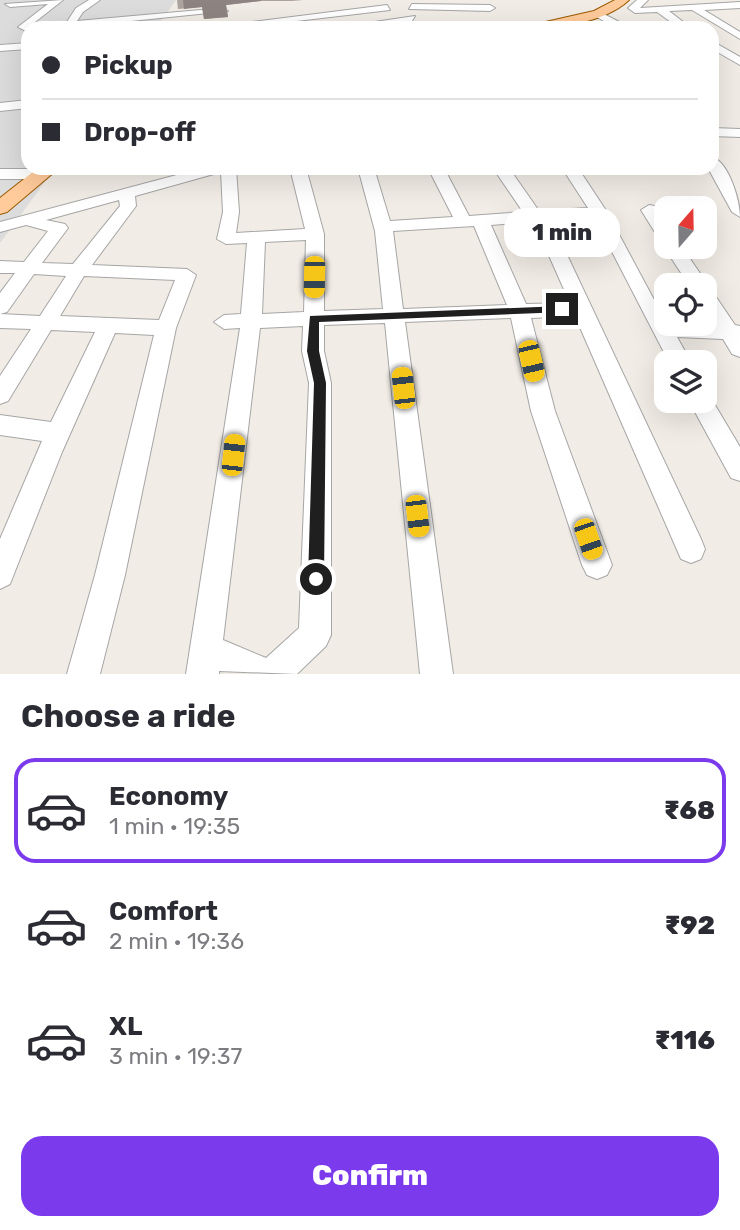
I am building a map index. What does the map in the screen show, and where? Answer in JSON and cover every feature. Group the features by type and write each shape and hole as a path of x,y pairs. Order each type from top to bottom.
{"main road":[{"path":"577,21 598,14 623,0"},
{"path":"0,208 9,194 40,175"}],"street":[{"path":"203,0 248,21"},
{"path":"643,0 633,8 638,11 740,5"},
{"path":"10,5 59,1 31,21"},
{"path":"238,16 340,2"},
{"path":"154,17 155,3"},
{"path":"326,4 350,21"},
{"path":"375,21 412,9 453,12 491,4 488,20"},
{"path":"73,21 79,10 101,5"},
{"path":"727,6 740,13"},
{"path":"693,7 716,21"},
{"path":"289,21 387,8"},
{"path":"659,9 676,21"},
{"path":"116,21 223,11"},
{"path":"598,14 610,21"},
{"path":"719,23 740,36"},
{"path":"5,50 21,37"},
{"path":"719,48 740,62"},
{"path":"0,107 21,105"},
{"path":"719,132 740,133"},
{"path":"0,174 21,173"},
{"path":"719,174 740,212"},
{"path":"166,175 178,181"},
{"path":"0,227 197,175"},
{"path":"228,175 231,212 226,239 315,234"},
{"path":"273,674 314,635 320,383 313,351 315,234 300,175"},
{"path":"368,175 383,228 396,316 436,674"},
{"path":"441,175 471,220 519,311 543,411 597,565"},
{"path":"506,175 551,240 691,549"},
{"path":"575,175 599,212 654,316"},
{"path":"0,395 78,271 128,206 127,194"},
{"path":"649,211 654,218"},
{"path":"383,228 599,212"},
{"path":"0,307 59,228 23,221"},
{"path":"256,237 251,321 204,661 263,674"},
{"path":"0,267 187,275 166,328 110,576 83,674"},
{"path":"224,322 583,309"},
{"path":"717,312 736,338"},
{"path":"0,321 166,328"},
{"path":"0,574 57,433 108,326"},
{"path":"717,336 736,338"},
{"path":"708,413 740,470"},
{"path":"0,425 57,433"}],"shaded area":[{"path":"0,0 176,0 161,21 21,21 21,175 50,175 0,243"}],"route":[{"path":"316,579 320,383 313,351 313,318 562,309"}]}
